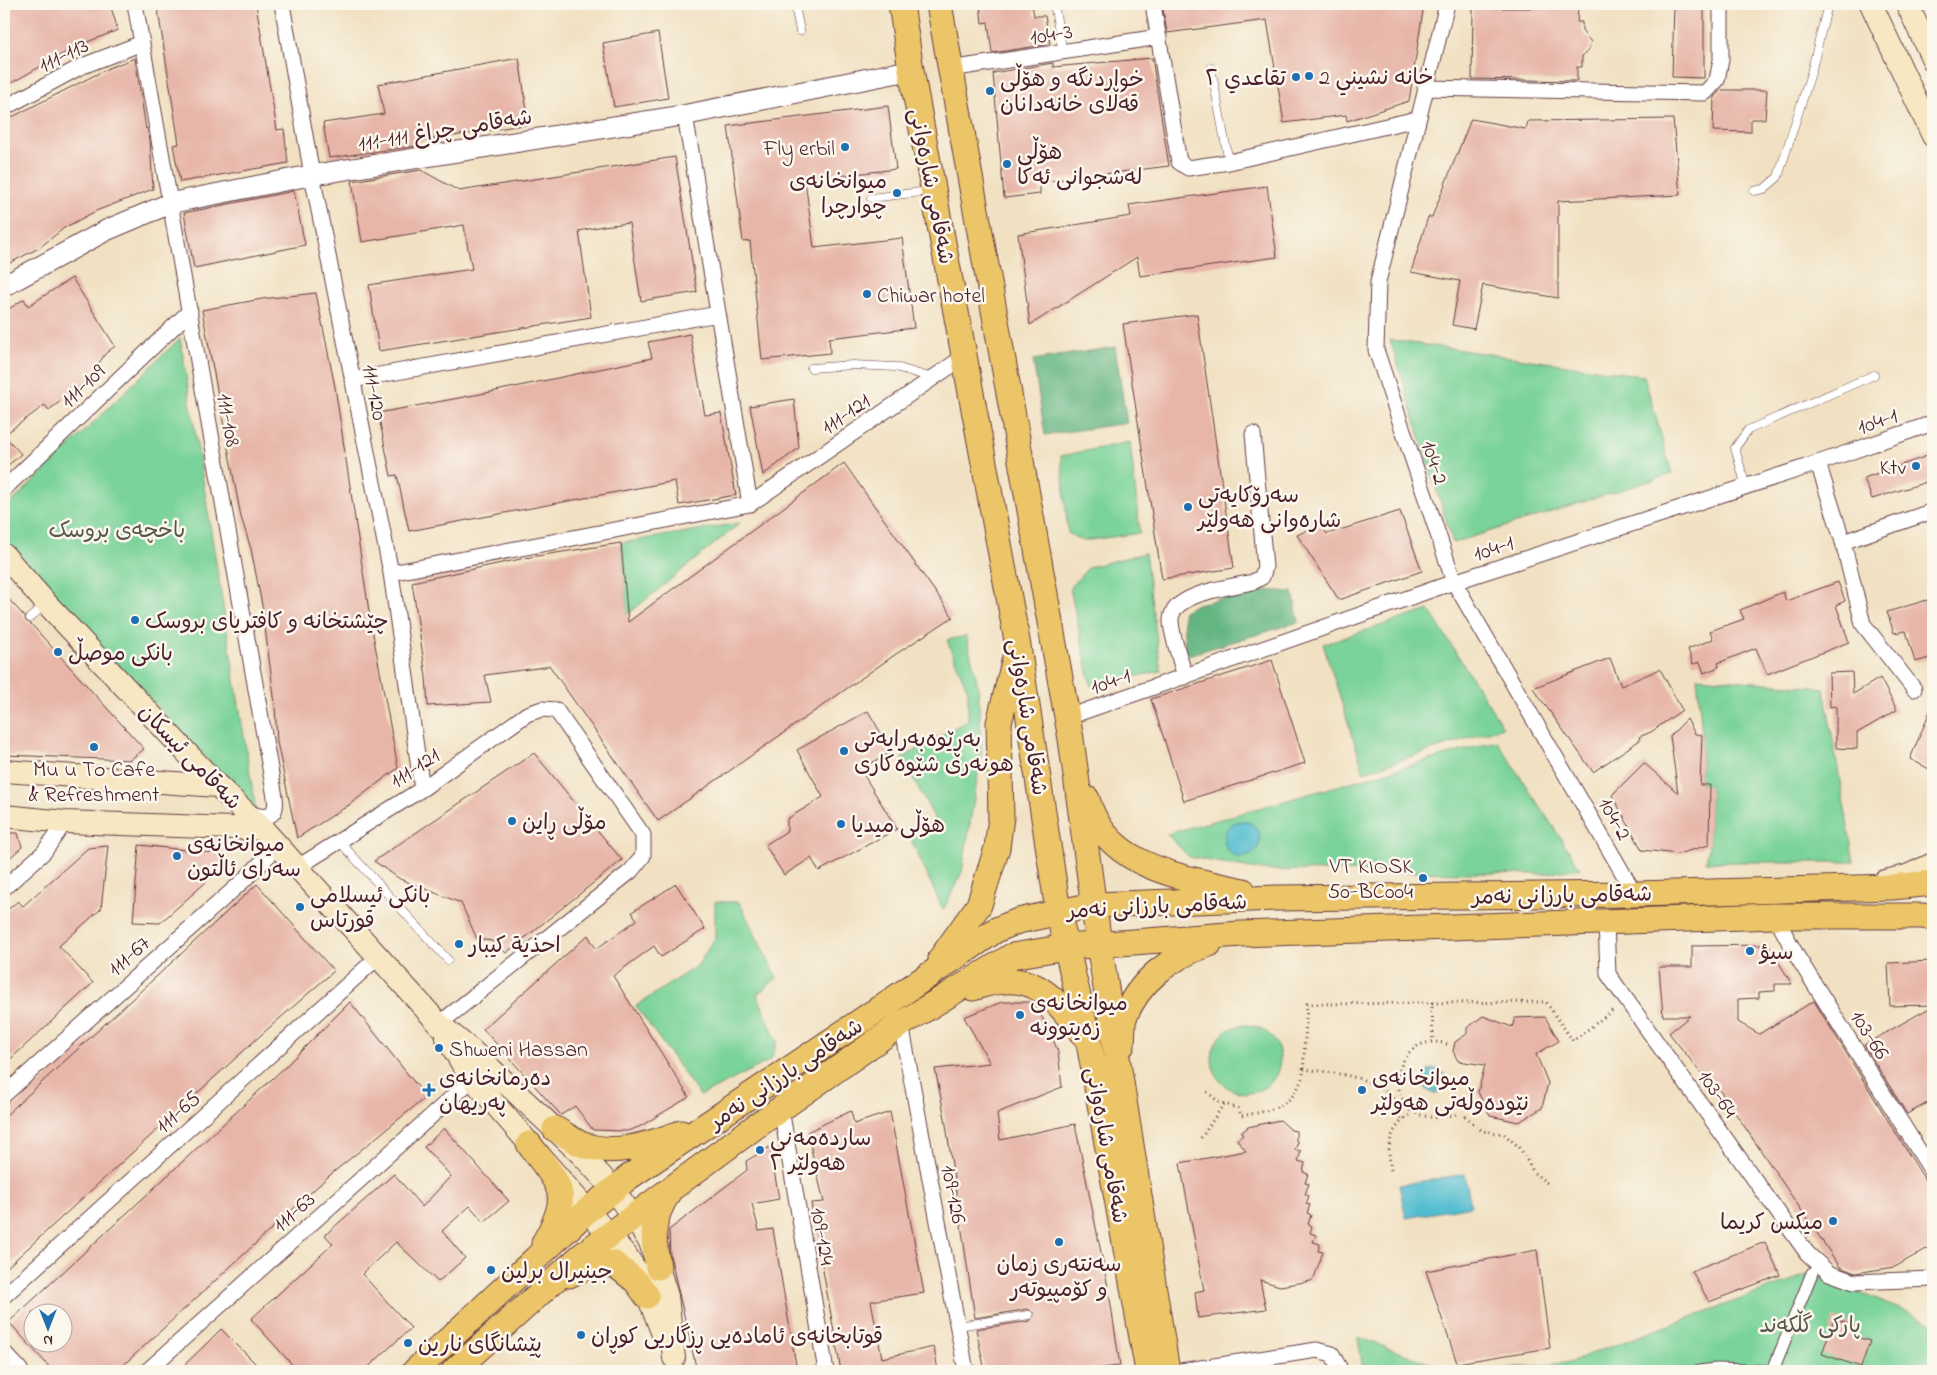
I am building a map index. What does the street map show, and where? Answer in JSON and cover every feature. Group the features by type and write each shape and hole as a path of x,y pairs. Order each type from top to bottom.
{"main road":[{"name":"شەقامی شارەوانی","path":"901,4 933,191 1018,646 1058,911 1089,1042 1148,1371"},
{"name":"شەقامی شارەوانی","path":"939,4 1069,728 1091,873 1099,944 1167,1371"},
{"path":"1871,4 1933,134"},
{"path":"1907,4 1933,60"},
{"name":"شەقامی ئیسکان","path":"4,555 38,610 263,829 439,1024 471,1050 555,1129 613,1189 650,1242 667,1296 676,1365"},
{"path":"921,982 969,923 979,905 989,879 997,848 1001,817 999,723 1018,646"},
{"path":"1069,728 1091,814 1122,850 1138,862 1164,872 1277,898"},
{"path":"4,771 218,786"},
{"path":"4,816 65,822 263,829"},
{"path":"1845,887 1890,881 1933,864"},
{"name":"شەقامی بارزانی نەمر","path":"454,1371 581,1256 613,1189 996,930 1018,920 1094,905 1277,898 1635,894 1892,887 1933,883"},
{"path":"1828,915 1933,934"},
{"name":"شەقامی بارزانی نەمر","path":"414,1371 535,1259 598,1222 633,1217 901,1024 1012,956 1066,947 1241,934 1775,916 1923,916 1933,918"},
{"path":"1121,1078 1124,1019 1133,999 1148,980 1165,965 1187,951 1241,934"},
{"path":"940,1000 982,985 1004,980 1026,981 1047,994 1089,1042"},
{"name":"شەقامی ئیسکان","path":"439,1024 467,1072 626,1254 641,1278 676,1365"},
{"path":"555,1129 579,1143 604,1150 635,1148 716,1120"},
{"path":"529,1144 555,1178 562,1197 561,1208 554,1226 535,1259"},
{"path":"658,1267 653,1242 654,1221 669,1191"},
{"path":"536,1296 567,1276 600,1263 612,1263 624,1270 647,1296"}],"street":[{"name":"111-108","path":"136,4 276,806 271,814 262,817 245,811"},
{"name":"111-120","path":"282,4 312,174 390,573 422,789"},
{"path":"1153,4 1178,162 1188,168 1229,162 1417,119"},
{"name":"104-2","path":"1447,4 1378,282 1376,350 1454,582 1635,894"},
{"path":"1425,88 1705,93 1717,80 1721,60 1721,4"},
{"name":"104-3","path":"950,69 1159,37"},
{"name":"111-113","path":"4,108 80,68 142,43"},
{"name":"شەقامی چراغ 111-111","path":"4,286 107,230 171,203 312,174 685,115 911,70"},
{"path":"390,573 750,504 685,115"},
{"name":"111-109","path":"4,489 190,311"},
{"path":"352,380 718,314"},
{"name":"111-121","path":"750,504 965,356"},
{"name":"104-1","path":"1069,728 1185,677 1454,582 1818,463 1933,423"},
{"path":"1185,677 1171,619 1178,604 1189,598 1253,582 1262,577 1265,567 1253,434"},
{"path":"1818,463 1843,542 1863,624 1914,689"},
{"path":"1843,542 1933,511"},
{"name":"111-121","path":"298,868 422,789 528,714 542,709 556,710 643,835 643,856 631,871 439,1024"},
{"path":"4,888 44,852 65,822"},
{"name":"111-67","path":"4,1095 237,886 278,846"},
{"name":"103-66","path":"1775,916 1798,958 1933,1174"},
{"name":"103-64","path":"1606,923 1608,974 1807,1253 1829,1274 1854,1282 1933,1279"},
{"name":"111-65","path":"4,1296 378,957"},
{"name":"109-126","path":"901,1024 966,1371"},
{"name":"111-63","path":"147,1371 468,1083"},
{"name":"109-124","path":"781,1109 826,1371"},
{"path":"1699,1371 1717,1369 1775,1371 1812,1273"},
{"path":"1181,1371 1317,1350 1332,1354 1341,1371"},
{"path":"4,1356 18,1371"}],"lane":[{"path":"800,4 796,11 800,32"},
{"path":"1054,4 1063,52"},
{"path":"1754,191 1764,189 1778,177 1812,73 1828,4"},
{"path":"1212,68 1229,162"},
{"path":"871,198 933,191"},
{"path":"811,368 853,366 896,367 932,378"},
{"path":"1746,486 1735,448 1748,430 1874,375"},
{"path":"340,841 448,960"},
{"path":"958,1326 1029,1315"}],"path":[{"path":"1207,1092 1224,1104 1239,1109 1241,1116 1277,1109 1294,1094 1300,1085 1304,1069 1307,1004 1546,1002 1573,1041 1626,999"},
{"path":"1432,1002 1433,1042"},
{"path":"1391,1170 1389,1143 1394,1130 1409,1115 1397,1081 1401,1062 1417,1047 1433,1042 1446,1044"},
{"path":"1304,1069 1344,1075 1367,1082 1385,1091 1398,1107"},
{"path":"1201,1138 1224,1104"},
{"path":"1398,1107 1402,1105 1425,1117 1438,1118 1456,1114"},
{"path":"1398,1107 1396,1115 1404,1119"},
{"path":"1465,1116 1482,1131 1504,1134 1520,1148 1534,1173 1547,1182"}],"green space":[{"name":"باخچەی بروسک","path":"180,338 256,811 4,545 4,510"},
{"path":"1390,340 1644,376 1672,474 1453,543"},
{"path":"1115,347 1127,423 1045,435 1033,360"},
{"path":"1130,442 1140,533 1083,541 1068,533 1061,456"},
{"path":"740,523 627,615 621,543"},
{"path":"1145,553 1161,671 1091,686 1070,588 1089,567"},
{"path":"1263,590 1293,592 1299,622 1185,656 1183,611 1197,604"},
{"path":"1429,610 1503,727 1364,772 1323,644"},
{"path":"966,636 978,685 982,750 962,872 943,910 911,839 936,821 902,758 968,720 968,691 947,640"},
{"path":"1697,677 1824,688 1854,862 1706,862 1709,845 1710,785 1700,785 1702,735"},
{"path":"1497,741 1580,868 1544,874 1262,870 1189,857 1167,834"},
{"path":"715,902 739,902 777,978 757,994 777,1042 771,1060 700,1096 636,1006 698,965 715,938"},
{"path":"1246,1025 1259,1028 1270,1035 1277,1046 1280,1059 1277,1072 1270,1083 1259,1090 1246,1093 1233,1090 1222,1083 1215,1072 1212,1059 1215,1046 1222,1035 1233,1028"},
{"name":"پارکی گڵکەند","path":"1812,1273 1933,1323 1933,1371 1477,1371 1566,1363"},
{"path":"1358,1337 1451,1371 1363,1371"}],"water":[{"path":"1242,821 1254,827 1260,839 1254,851 1242,857 1230,851 1224,839 1230,827"},
{"path":"1435,1069 1444,1072 1447,1081 1444,1090 1435,1093 1426,1090 1423,1081 1426,1072"},
{"path":"1465,1174 1471,1206 1406,1218 1399,1185"}],"building":[{"path":"4,4 110,4 118,30 77,46 4,87"},
{"path":"157,4 256,4 277,130 284,129 288,163 180,182 173,145 179,144"},
{"path":"980,4 1032,4 1034,16 1045,16 1050,44 992,53 988,22 982,23"},
{"path":"1162,4 1424,4 1409,101 1347,121 1346,115 1284,123 1267,20 1167,33"},
{"path":"1674,4 1704,4 1704,78 1672,77"},
{"path":"1473,8 1578,8 1577,22 1582,22 1582,31 1591,42 1588,51 1582,56 1582,67 1577,67 1577,81 1472,79"},
{"path":"658,33 668,98 614,107 603,43"},
{"path":"135,58 146,129 150,140 153,189 96,211 64,228 39,248 4,266 4,121 109,68"},
{"path":"519,58 529,124 415,142 416,146 329,158 323,123 384,114 378,84"},
{"path":"1152,58 1169,166 1040,182 1040,194 1004,198 993,73 1053,63 1053,67"},
{"path":"1721,90 1767,90 1765,119 1751,119 1751,132 1713,131 1714,97"},
{"path":"888,106 896,169 805,180 814,248 902,238 914,328 829,338 830,353 762,360 750,241 743,242 728,126"},
{"path":"1471,119 1526,129 1528,121 1673,119 1680,195 1558,201 1558,298 1483,285 1474,329 1452,325 1460,281 1411,272 1428,217 1432,217"},
{"path":"675,157 697,292 641,301 629,223 603,226 579,231 591,317 379,351 369,285 472,269 464,225 362,242 352,181 421,170 459,191"},
{"path":"1267,186 1277,257 1140,276 1137,257 1030,325 1018,234 1131,216 1129,205"},
{"path":"294,191 305,245 194,268 184,213"},
{"path":"72,278 115,346 105,354 87,381 49,410 45,405 4,435 4,312 24,299 28,306"},
{"path":"316,293 335,387 370,618 398,768 349,805 297,838 277,742 275,704 262,605 251,549 241,517 202,310 262,299"},
{"name":"سەرۆکایەتی شارەوانی هەولێر","path":"1197,314 1234,568 1162,579 1123,324"},
{"path":"690,334 705,415 721,413 736,495 679,505 675,481 409,531 397,475 391,476 378,413 491,392 652,358 648,342"},
{"path":"794,399 799,448 763,475 750,406"},
{"path":"4,435 21,454 4,469"},
{"name":"Ktv","path":"1933,454 1933,480 1872,499 1864,478"},
{"path":"844,463 953,617 896,654 658,821 549,665 485,675 491,702 428,706 426,677 412,582 530,557 621,543 628,622"},
{"path":"1400,511 1422,571 1339,600 1297,535 1321,524 1327,534"},
{"path":"1838,582 1845,601 1836,605 1849,642 1767,674 1756,648 1718,663 1719,667 1704,673 1700,662 1693,664 1688,649 1713,639 1710,631 1744,619 1740,610 1783,592 1786,601"},
{"path":"4,594 25,617 26,621 31,624 144,749 130,760 4,755"},
{"path":"1927,600 1933,621 1933,657 1915,662 1906,631 1894,633 1887,612"},
{"path":"1610,658 1621,686 1660,669 1682,710 1651,732 1639,737 1640,740 1593,772 1533,688"},
{"path":"1272,660 1305,763 1184,801 1151,699"},
{"path":"1852,672 1853,694 1880,678 1897,710 1857,733 1857,749 1836,748 1836,706 1830,707 1829,673"},
{"path":"1933,704 1933,771 1910,759"},
{"name":"هۆڵی میدیا","path":"868,711 892,752 860,769 897,829 819,871 811,858 784,875 765,845 787,831 787,819 823,797 797,750"},
{"path":"1687,719 1695,734 1702,735 1700,785 1710,785 1709,845 1678,854 1642,850 1612,795 1644,763 1678,793 1670,736"},
{"name":"مۆڵی ڕاین","path":"534,753 622,860 506,953 492,941 477,939 461,903 400,879 374,861"},
{"path":"4,833 18,833 22,847 4,863"},
{"path":"139,845 223,854 223,867 160,923 133,922"},
{"path":"108,846 101,909 59,946 93,983 4,1065 4,913 18,901 23,906 88,848"},
{"path":"257,884 334,971 262,1034 4,1270 4,1117"},
{"path":"676,884 705,929 661,957 654,946 613,976 689,1097 639,1127 627,1131 593,1130 575,1106 561,1115 483,1029 588,935 596,949 637,920 632,912"},
{"path":"1768,945 1792,984 1775,984 1775,991 1759,992 1759,998 1738,999 1738,1022 1759,1034 1814,1001 1933,1193 1933,1245 1895,1267 1855,1273 1840,1267 1710,1076 1706,1079 1669,1033 1690,1016 1663,1016 1659,967 1692,967 1692,946"},
{"path":"1933,961 1933,1005 1890,1006 1888,963"},
{"path":"350,1002 426,1097 330,1175 117,1371 53,1371 36,1352 72,1352 72,1302 31,1302 285,1067"},
{"path":"1002,1002 1033,1002 1050,1031 1058,1052 1062,1087 997,1113 1000,1140 1075,1124 1109,1292 1120,1366 1071,1371 985,1371 976,1329 1030,1321 1034,1314 1028,1309 975,1318 945,1118 935,1069 990,1063 964,1017"},
{"path":"1933,1006 1933,1100 1907,1114 1864,1045"},
{"path":"1483,1016 1512,1027 1515,1018 1545,1017 1559,1041 1536,1054 1548,1083 1542,1108 1519,1122 1490,1116 1478,1092 1485,1065 1458,1061 1453,1051 1455,1042 1467,1034 1467,1028"},
{"path":"851,1111 854,1124 890,1112 924,1293 871,1301 882,1358 934,1347 938,1371 841,1371 811,1203 824,1202 807,1132"},
{"path":"1280,1120 1291,1130 1296,1131 1296,1141 1298,1142 1295,1150 1301,1151 1298,1161 1305,1163 1303,1172 1308,1174 1305,1183 1309,1184 1305,1194 1309,1196 1306,1204 1310,1205 1307,1213 1311,1215 1308,1224 1312,1226 1310,1233 1316,1235 1313,1242 1320,1244 1318,1251 1323,1252 1314,1278 1311,1281 1280,1286 1260,1280 1266,1309 1198,1318 1195,1292 1204,1290 1180,1163 1246,1151 1237,1140 1243,1135 1241,1133 1248,1127"},
{"path":"444,1128 509,1201 484,1222 470,1206 442,1231 465,1258 438,1282 396,1242 362,1274 411,1328 364,1371 298,1371 251,1319 333,1244 325,1235 394,1174 422,1207 451,1176 424,1147"},
{"path":"770,1147 779,1199 752,1204 759,1231 773,1229 797,1371 697,1371 670,1255 669,1230 747,1170 746,1161"},
{"path":"1765,1242 1780,1275 1709,1302 1692,1271"},
{"path":"1537,1250 1550,1348 1457,1363 1426,1271"},
{"path":"22,1310 22,1336 9,1322"},
{"path":"1834,1318 1857,1326 1853,1336 1870,1341 1861,1367 1822,1354"},
{"path":"221,1329 263,1371 178,1371 204,1346"}],"place":[{"name":"خانه نشيني 2","path":"1309,76"},
{"name":"تقاعدي ٢","path":"1296,77"},
{"name":"خواردنگە و هۆڵی قەڵای خانەدانان","path":"990,91"},
{"name":"Fly erbil","path":"845,147"},
{"name":"هۆڵی لەشجوانی ئەکا","path":"1007,164"},
{"name":"میوانخانەی چوارچرا","path":"897,193"},
{"name":"Chiwar hotel","path":"867,294"},
{"name":"Ktv","path":"1916,466"},
{"name":"سەرۆکایەتی شارەوانی هەولێر","path":"1188,507"},
{"name":"چێشتخانە و کافتریای بروسک","path":"135,620"},
{"name":"بانکی موصڵ","path":"58,652"},
{"name":"Mu u To Cafe & Refreshment","path":"94,747"},
{"name":"بەڕێوەبەرایەتی هونەری شێوەکاری","path":"844,751"},
{"name":"مۆڵی ڕاین","path":"512,821"},
{"name":"هۆڵی میدیا","path":"841,824"},
{"name":"میوانخانەی سەرای ئاڵتون","path":"177,856"},
{"name":"VT KIOSK 50-BC004","path":"1423,878"},
{"name":"بانکی ئیسلامی قورتاس","path":"300,907"},
{"name":"احذية كيبار","path":"459,944"},
{"name":"سيؤ","path":"1750,951"},
{"name":"میوانخانەی زەیتوونە","path":"1020,1015"},
{"name":"Shweni Hassan","path":"439,1048"},
{"name":"دەرمانخانەی پەریهان","path":"429,1090"},
{"name":"میوانخانەی نێودەوڵەتی هەولێر","path":"1362,1090"},
{"name":"ساردەمەنی هەولێر ٢","path":"760,1150"},
{"name":"ميكس كريما","path":"1833,1221"},
{"name":"سەنتەری زمان و کۆمپیوتەر","path":"1059,1242"},
{"name":"جينيرال برلين","path":"491,1270"},
{"name":"قوتابخانەی ئامادەیی ڕزگاریی کوڕان","path":"581,1335"},
{"name":"پێشانگای نارین","path":"408,1343"}]}
